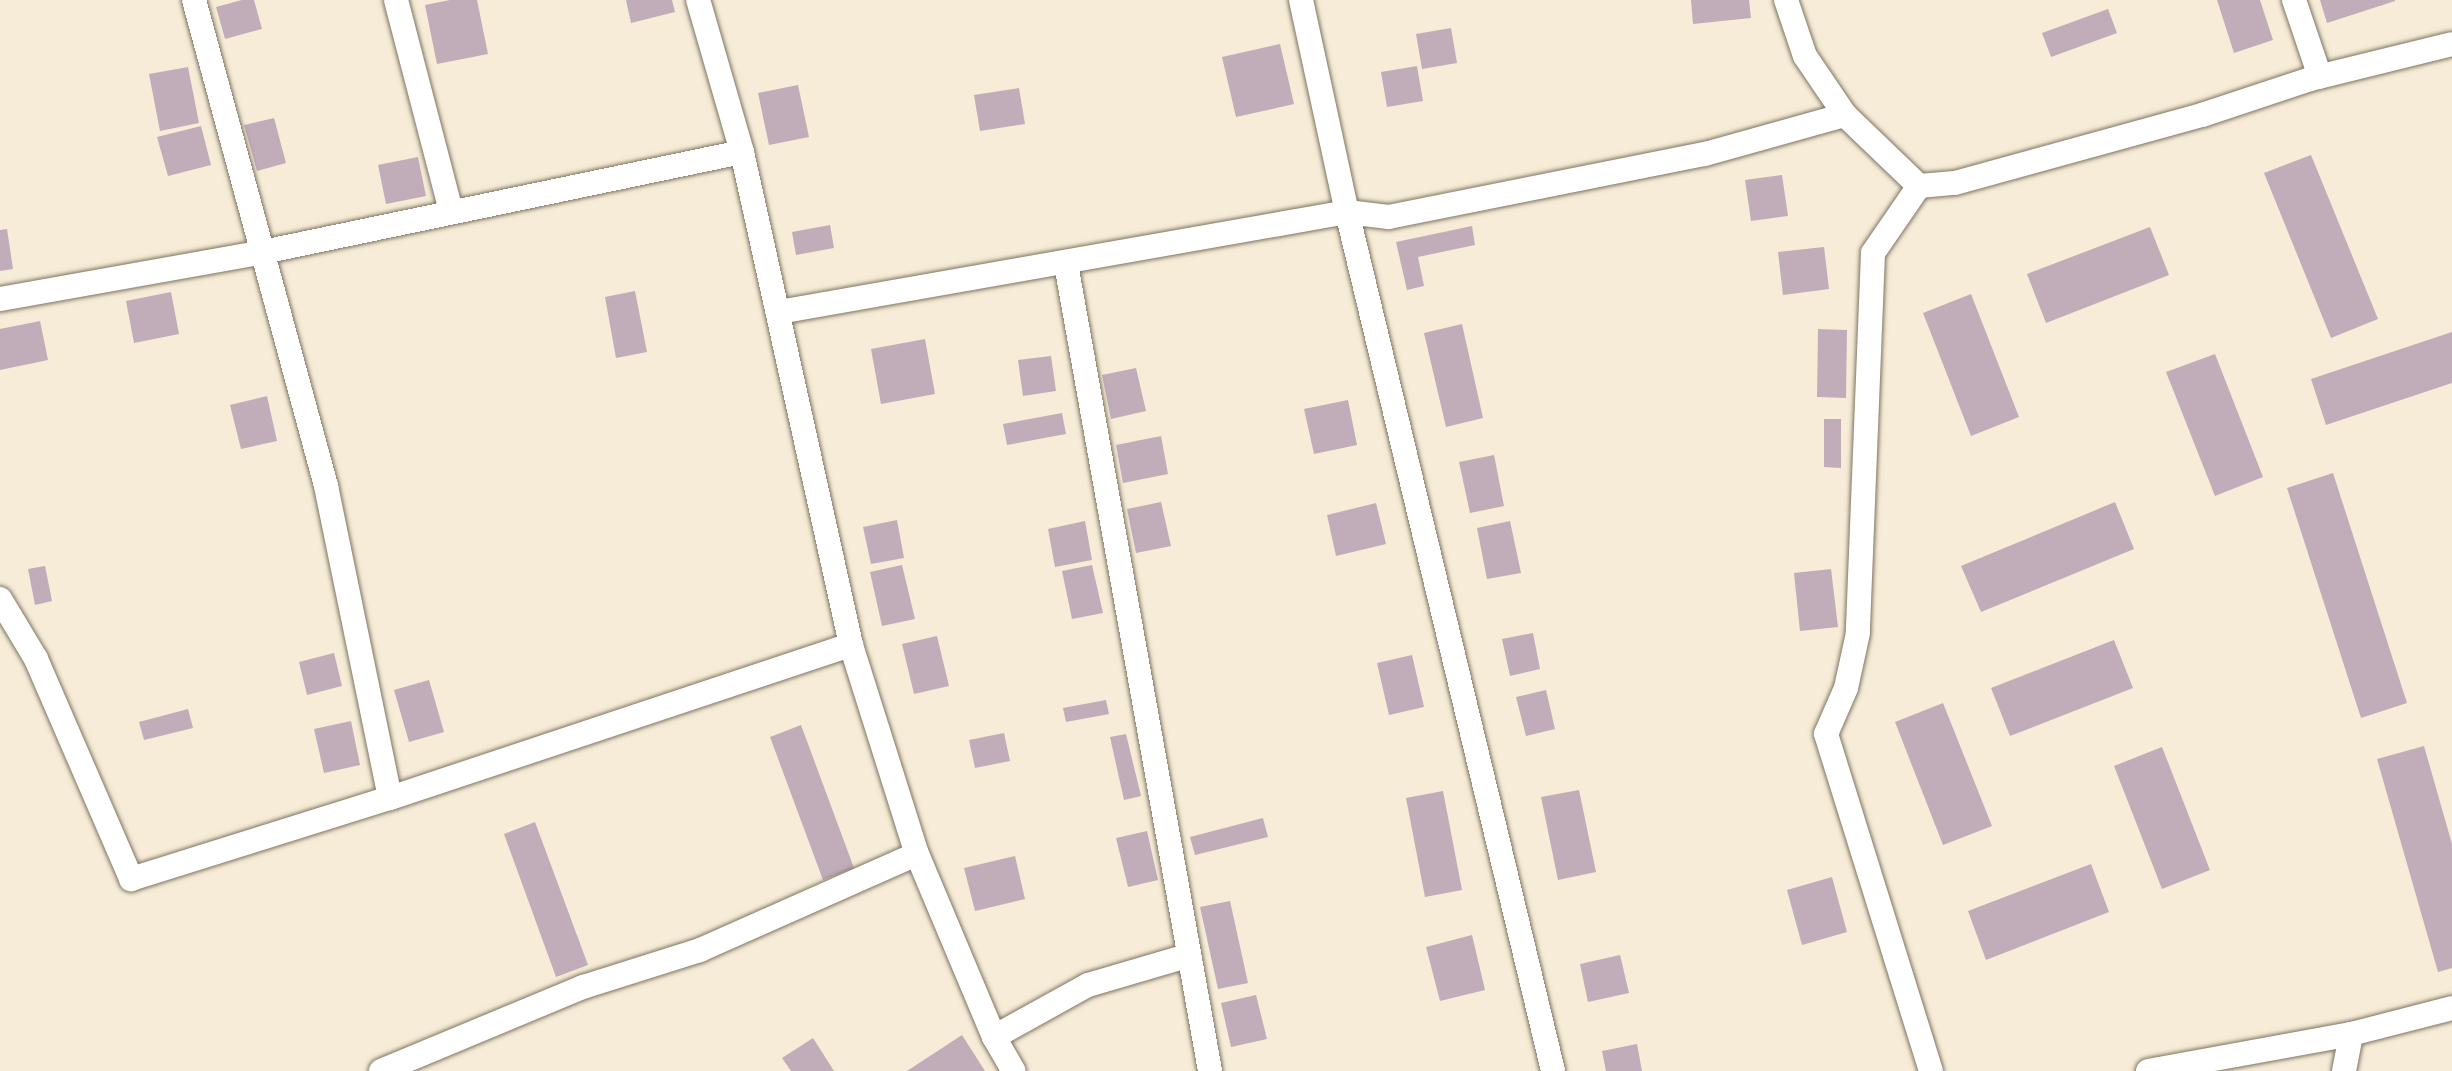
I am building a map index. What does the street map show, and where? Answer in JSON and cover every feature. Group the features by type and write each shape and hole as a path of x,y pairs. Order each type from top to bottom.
{"street":[{"path":"194,0 326,486 390,799"},
{"path":"396,0 451,211"},
{"path":"698,0 742,152 850,645 917,854 994,1037 1014,1071"},
{"path":"1301,0 1347,212 1553,1071"},
{"path":"1786,0 1805,56 1845,115 1919,186 1955,183 2320,77 2452,44"},
{"path":"2294,0 2320,77"},
{"path":"779,313 1347,212 1389,217 1705,154 1845,115"},
{"path":"0,299 263,252 742,152"},
{"path":"1919,186 1873,253 1858,633 1846,688 1826,734 1931,1071"},
{"path":"1066,264 1107,512 1157,757 1187,956 1210,1071"},
{"path":"0,599 36,659 131,879 390,799 850,645"},
{"path":"381,1071 583,987 700,950 917,854"},
{"path":"994,1037 1088,985 1187,956"},
{"path":"2148,1071 2351,1034 2452,1008"},
{"path":"2343,1071 2351,1034"}],"building":[{"path":"242,0 254,0 262,29 225,39 216,7"},
{"path":"450,0 477,0 488,54 437,64 425,5"},
{"path":"626,0 672,0 675,12 631,23"},
{"path":"1691,0 1749,0 1751,18 1693,24"},
{"path":"2217,0 2260,0 2273,40 2234,53"},
{"path":"2320,0 2395,0 2395,1 2327,23"},
{"path":"2108,9 2117,33 2051,57 2042,33"},
{"path":"1451,28 1457,63 1422,69 1416,34"},
{"path":"1280,44 1294,104 1236,117 1222,57"},
{"path":"1417,66 1423,101 1387,107 1381,72"},
{"path":"188,67 199,123 160,131 149,74"},
{"path":"798,85 809,137 769,145 758,93"},
{"path":"1019,88 1025,124 980,131 974,95"},
{"path":"274,118 286,163 257,171 244,125"},
{"path":"201,126 211,165 168,176 157,137"},
{"path":"2311,155 2378,319 2331,338 2264,173"},
{"path":"418,157 426,196 386,204 378,165"},
{"path":"1782,175 1788,216 1751,221 1745,180"},
{"path":"830,225 834,248 796,255 792,232"},
{"path":"1472,226 1475,245 1418,257 1424,286 1407,290 1396,242"},
{"path":"2150,227 2169,275 2046,323 2027,274"},
{"path":"7,229 13,269 0,271 0,230"},
{"path":"1824,247 1829,289 1783,295 1778,252"},
{"path":"635,291 647,352 616,358 605,297"},
{"path":"171,292 179,334 134,343 126,301"},
{"path":"1971,294 2019,417 1971,436 1923,313"},
{"path":"40,321 48,360 0,370 0,329"},
{"path":"1462,324 1483,418 1446,427 1424,333"},
{"path":"1818,329 1847,330 1846,398 1817,397"},
{"path":"2452,332 2452,383 2326,425 2311,379"},
{"path":"925,339 935,394 881,404 871,349"},
{"path":"2215,354 2263,477 2215,496 2166,372"},
{"path":"1051,356 1056,391 1023,396 1018,360"},
{"path":"1136,368 1146,411 1111,419 1102,375"},
{"path":"267,396 277,441 241,449 230,405"},
{"path":"1348,400 1357,445 1314,454 1304,409"},
{"path":"1062,413 1066,434 1007,445 1003,424"},
{"path":"1824,419 1841,419 1841,468 1824,467"},
{"path":"1161,436 1168,474 1123,483 1116,445"},
{"path":"1494,455 1504,506 1470,513 1459,462"},
{"path":"2333,473 2407,703 2361,718 2287,488"},
{"path":"1161,502 1171,546 1136,553 1127,509"},
{"path":"2115,502 2134,549 1981,612 1961,566"},
{"path":"1376,503 1386,544 1336,556 1327,515"},
{"path":"897,520 904,558 871,564 863,527"},
{"path":"1085,521 1092,560 1055,567 1048,529"},
{"path":"1510,521 1521,573 1487,579 1477,528"},
{"path":"902,565 915,619 882,626 870,572"},
{"path":"1092,565 1103,613 1072,619 1062,571"},
{"path":"45,566 52,601 35,605 28,569"},
{"path":"1831,569 1838,627 1800,631 1794,573"},
{"path":"1533,633 1540,669 1510,676 1502,639"},
{"path":"937,636 949,686 914,694 902,644"},
{"path":"2114,640 2133,688 2010,736 1991,688"},
{"path":"334,653 342,686 307,695 299,662"},
{"path":"1412,655 1424,707 1389,715 1377,663"},
{"path":"429,680 444,732 409,742 394,690"},
{"path":"1546,690 1555,729 1526,736 1516,697"},
{"path":"1106,700 1109,714 1066,722 1063,708"},
{"path":"1943,703 1992,826 1943,845 1895,722"},
{"path":"188,709 193,728 144,740 139,722"},
{"path":"351,721 360,765 324,773 314,729"},
{"path":"801,725 854,868 823,880 770,737"},
{"path":"1004,733 1010,761 975,768 969,740"},
{"path":"1126,734 1141,796 1124,800 1110,737"},
{"path":"2424,746 2452,844 2452,968 2438,972 2377,759"},
{"path":"2162,747 2210,870 2162,889 2114,766"},
{"path":"1579,790 1596,872 1558,880 1541,797"},
{"path":"1443,791 1462,890 1425,897 1406,798"},
{"path":"1263,818 1268,837 1195,855 1190,837"},
{"path":"535,822 588,965 556,977 504,834"},
{"path":"1147,831 1158,880 1128,887 1116,838"},
{"path":"1015,856 1025,899 975,911 964,868"},
{"path":"2091,864 2109,912 1986,960 1968,911"},
{"path":"1832,877 1847,932 1802,945 1787,890"},
{"path":"1230,901 1248,983 1218,989 1200,907"},
{"path":"1472,935 1485,990 1440,1001 1426,947"},
{"path":"1620,955 1629,993 1588,1002 1580,964"},
{"path":"1256,995 1267,1039 1231,1047 1221,1003"},
{"path":"962,1035 985,1071 907,1071"},
{"path":"813,1038 834,1071 791,1071 782,1058"},
{"path":"1637,1044 1642,1071 1606,1071 1602,1051"}]}
